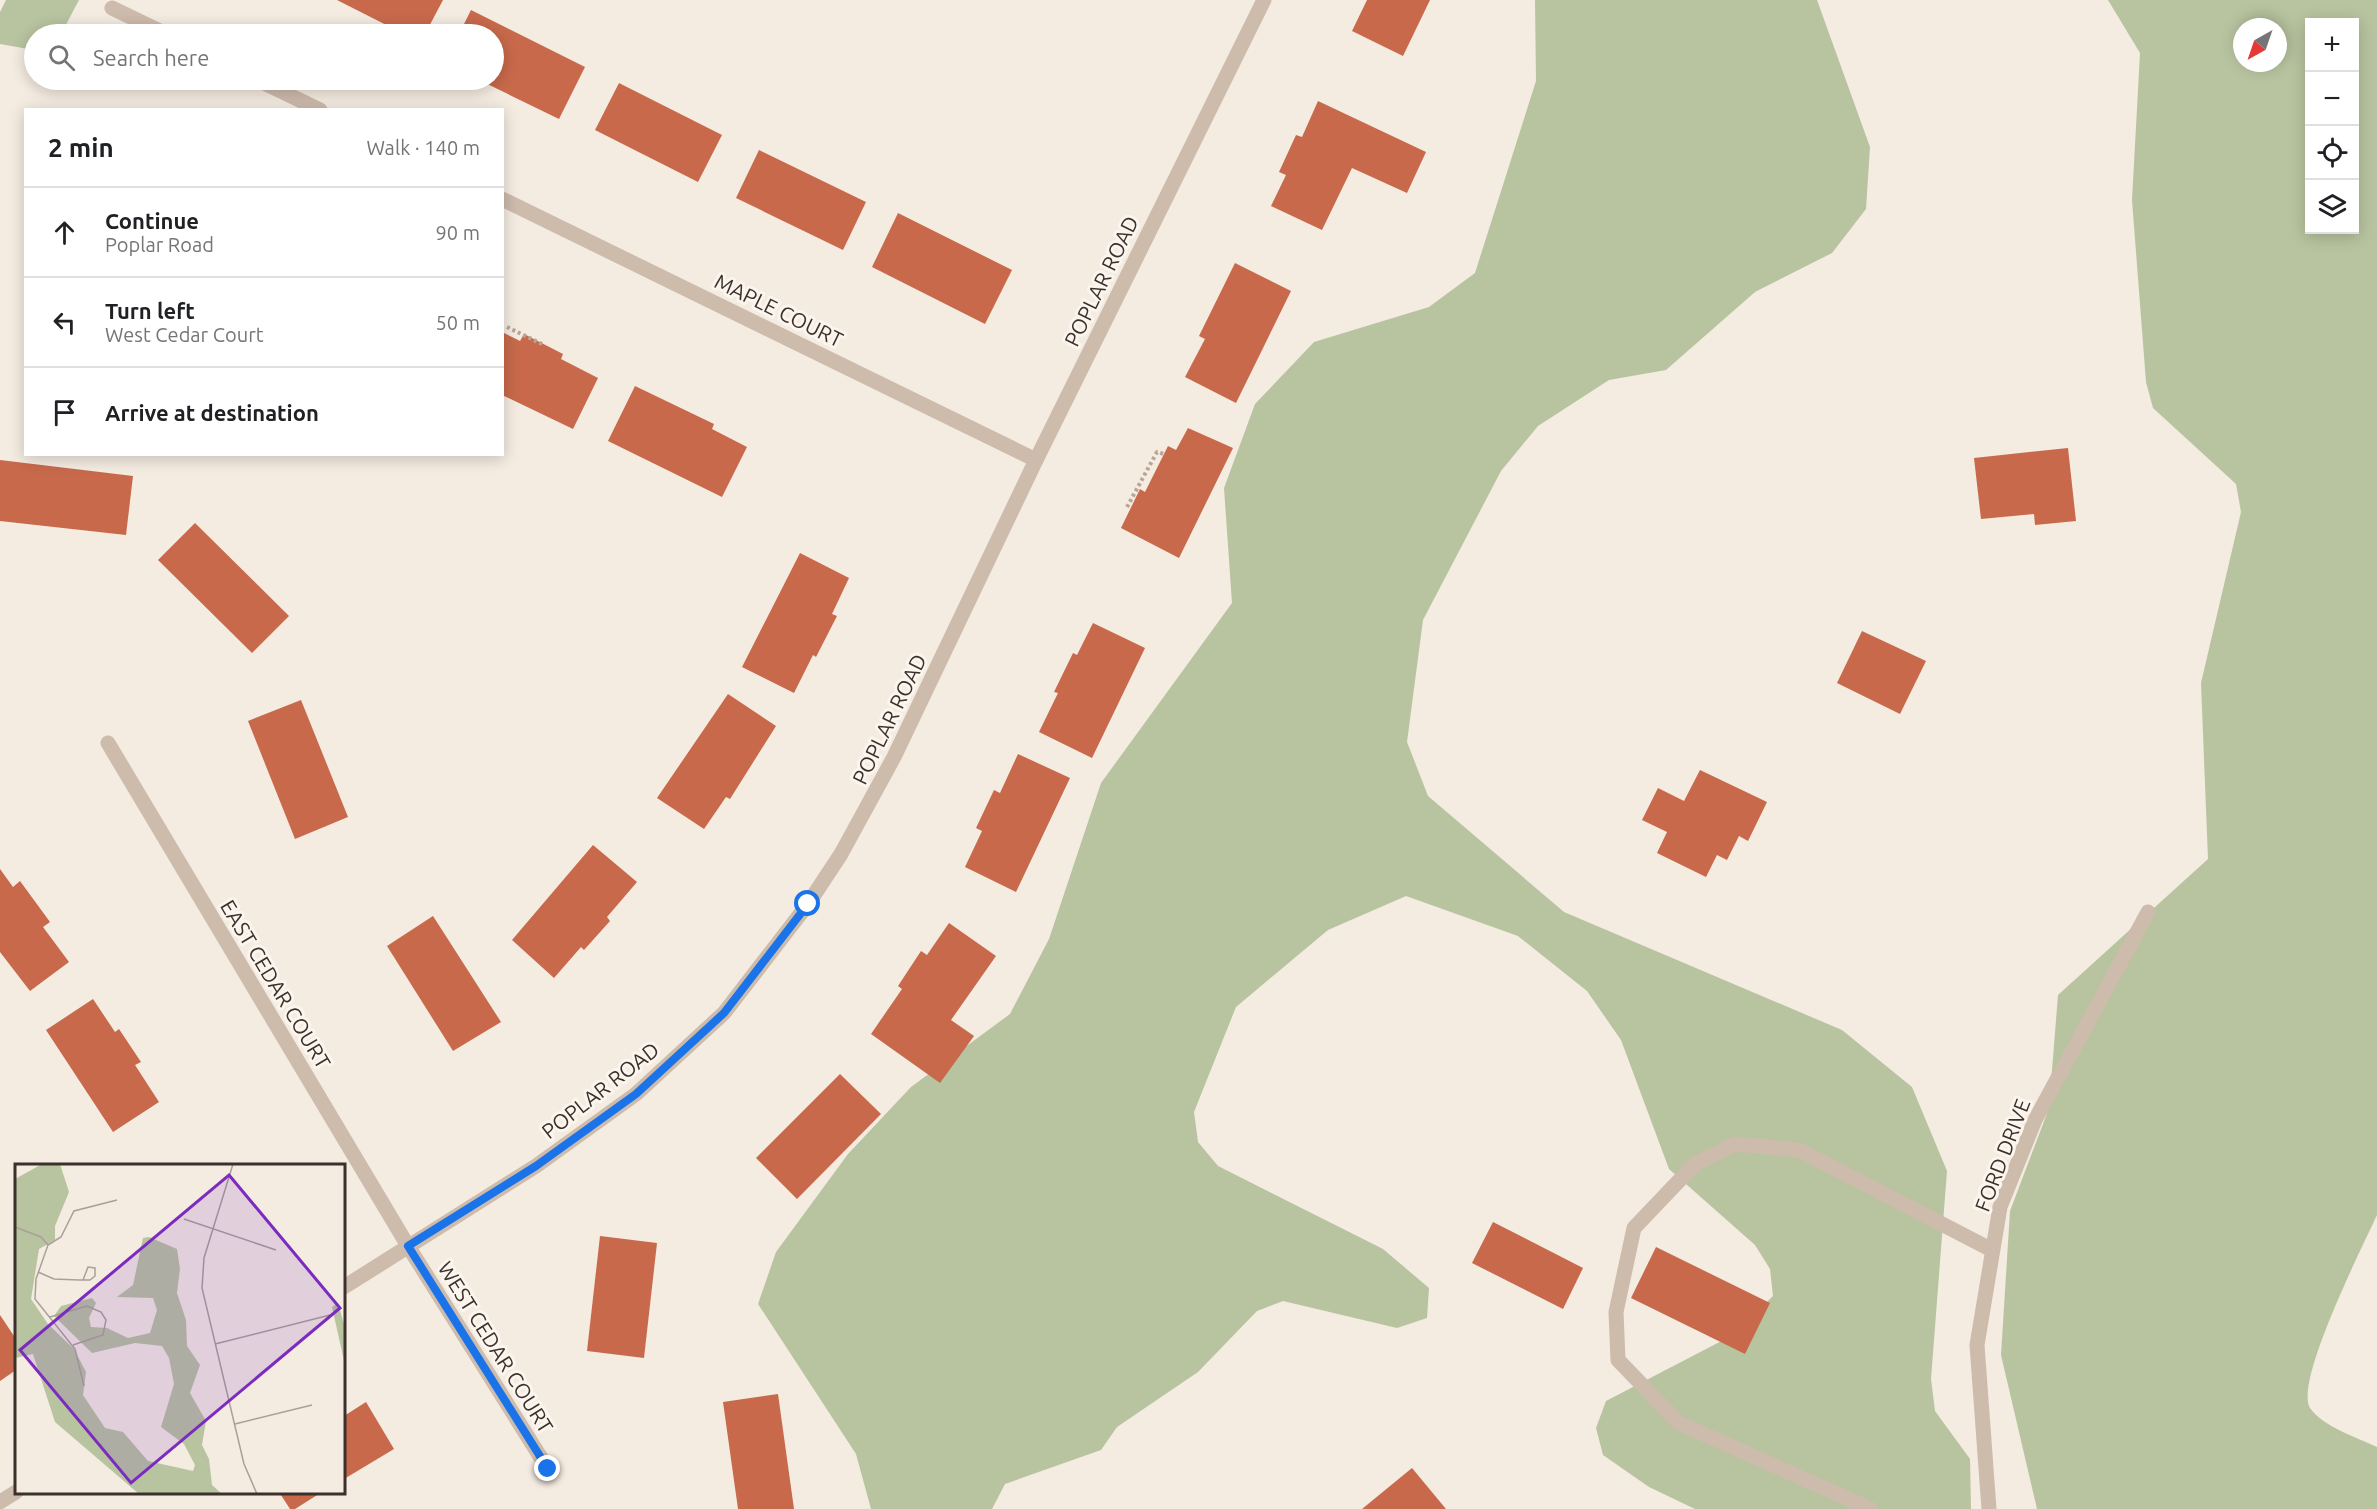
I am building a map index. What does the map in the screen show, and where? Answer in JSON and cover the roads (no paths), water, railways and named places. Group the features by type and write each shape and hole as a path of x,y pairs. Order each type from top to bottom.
{"street":[{"name":"POPLAR ROAD","path":"345,1286 536,1166 636,1094 724,1013 808,904 868,808 969,604 1036,460 1264,0"},
{"path":"112,8 145,24"},
{"path":"279,90 316,108"},
{"name":"MAPLE COURT","path":"504,200 1036,460"},
{"name":"EAST CEDAR COURT","path":"108,743 408,1246"},
{"name":"FORD DRIVE","path":"1989,1509 1977,1345 2000,1206 2035,1120 2148,912"},
{"path":"1871,1509 1678,1423 1618,1360 1616,1312 1634,1228 1695,1164 1735,1144 1799,1150 1992,1250"},
{"name":"WEST CEDAR COURT","path":"408,1246 548,1469"},
{"path":"0,1502 15,1493"}]}
